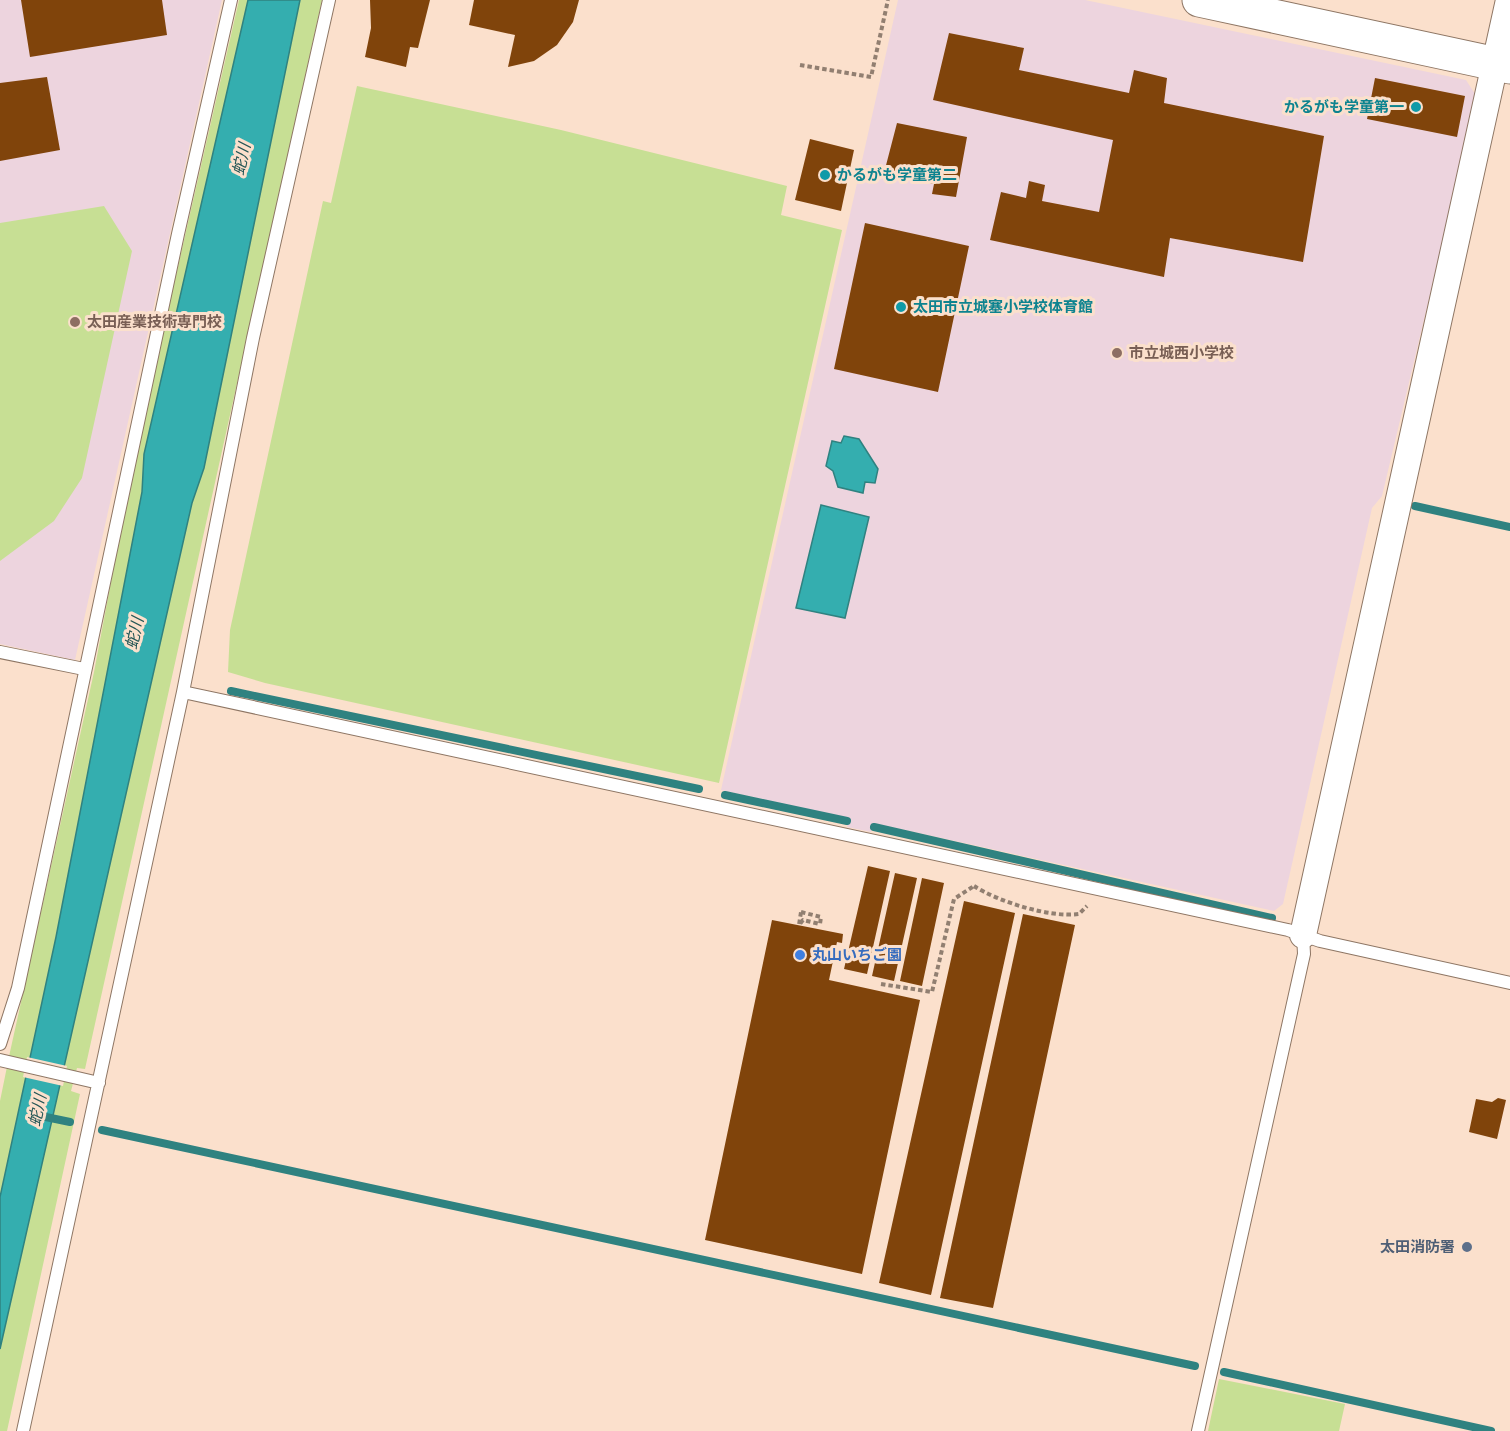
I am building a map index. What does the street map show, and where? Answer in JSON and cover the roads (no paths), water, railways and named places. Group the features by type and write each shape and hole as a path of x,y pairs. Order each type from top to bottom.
{"street":[{"path":"1199,0 1502,65"},
{"path":"1303,934 1502,65 1509,0"}],"lane":[{"path":"0,1044 18,988 84,669 231,0"},
{"path":"23,1431 94,1082 183,692 253,338 329,0"},
{"path":"0,652 84,669"},
{"path":"183,692 1303,934 1510,983"},
{"path":"1198,1431 1304,954 1303,934"},
{"path":"3,1061 94,1082"}],"water":[{"name":"蛇川","path":"248,0 300,0 204,468 192,503 0,1349 0,1197 56,937 142,492 144,454"},
{"path":"844,436 859,439 878,469 875,483 865,482 863,493 838,487 833,471 826,466 832,441 841,443"},
{"path":"821,505 869,517 845,618 796,608"}],"waterway":[{"path":"1415,506 1510,527"},
{"path":"231,691 699,789"},
{"path":"725,795 847,821"},
{"path":"874,827 1272,918"},
{"name":"蛇川","path":"41,1116 70,1122"},
{"path":"102,1130 1195,1366"},
{"path":"1224,1372 1491,1431"}],"place":[{"name":"かるがも学童第一","path":"1416,107"},
{"name":"かるがも学童第二","path":"825,175"},
{"name":"太田市立城塞小学校体育館","path":"901,307"},
{"name":"太田産業技術専門校","path":"75,322"},
{"name":"市立城西小学校","path":"1117,353"},
{"name":"丸山いちご園","path":"800,955"},
{"name":"太田消防署","path":"1467,1247"}]}
